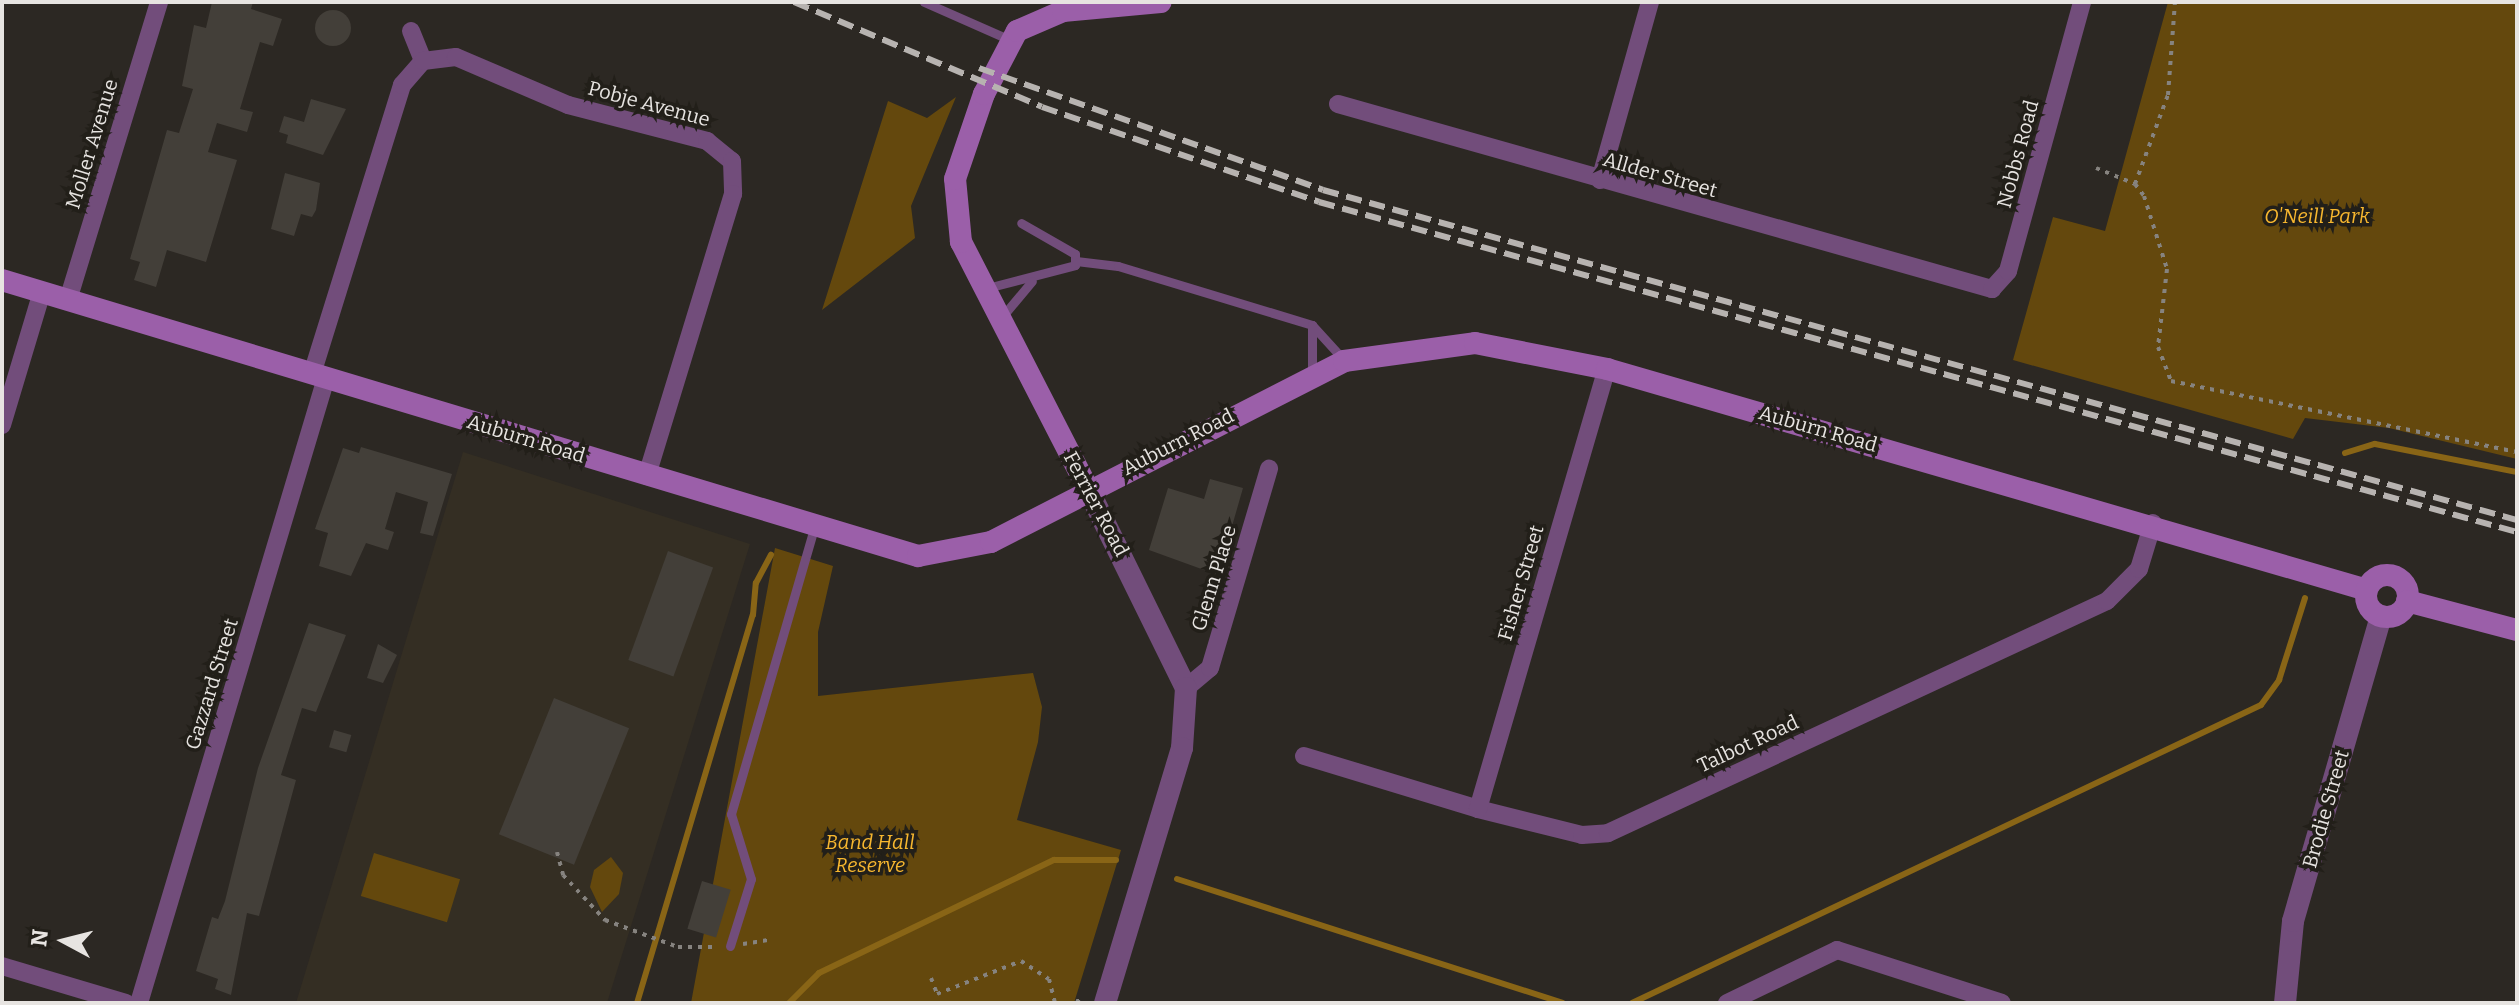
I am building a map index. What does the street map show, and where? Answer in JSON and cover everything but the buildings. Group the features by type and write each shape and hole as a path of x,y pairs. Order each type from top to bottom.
{"main road":[{"name":"Ferrier Road","path":"1087,487 984,288 956,224 955,179 1010,40 1026,24 1063,11 1161,2"},
{"name":"Auburn Road","path":"2,280 814,528 941,557 991,542 1087,487 1344,361 1475,343 1607,369 2153,523 2367,590"},
{"path":"2389,575 2406,587 2407,601 2394,616 2381,616 2370,609 2367,590 2389,575"},
{"path":"2407,601 2517,630"}],"street":[{"name":"Moller Avenue","path":"68,300 159,2"},
{"path":"1600,180 1650,2"},
{"name":"Nobbs Road","path":"1969,287 1992,289 2008,271 2082,2"},
{"path":"319,376 402,85 423,61 411,31"},
{"name":"Pobje Avenue","path":"423,61 456,57 568,105 707,141 732,161 733,194 647,476"},
{"name":"Allder Street","path":"1338,104 1969,287"},
{"path":"2,425 42,292"},
{"name":"Fisher Street","path":"1478,809 1607,369"},
{"name":"Gazzard Street","path":"139,1003 319,376"},
{"name":"Glenn Place","path":"1186,688 1210,668 1269,469"},
{"name":"Ferrier Road","path":"1087,487 1186,688"},
{"name":"Talbot Road","path":"1304,756 1478,809 1582,835 1608,833 2107,601 2135,576 2153,523"},
{"name":"Brodie Street","path":"2285,1003 2293,921 2381,616"},
{"path":"1105,1003 1182,748 1186,688"},
{"path":"1727,1003 1837,950 2002,1003"},
{"path":"2,966 126,1003"}],"lane":[{"path":"924,2 1010,40"},
{"path":"1021,223 1076,261 1118,266 1312,325 1344,361"},
{"path":"984,288 1032,281 1076,261"},
{"path":"1000,319 1032,281"},
{"path":"1312,325 1312,375"},
{"path":"730,946 751,879 731,814 814,528"}],"path":[{"path":"2175,2 2168,95 2135,184 2167,269 2158,347 2171,381 2517,452"},
{"path":"2096,168 2135,184"},
{"path":"557,852 563,875 605,920 678,947"},
{"path":"931,978 937,994 1021,961 1049,979 1055,1003"},
{"path":"1077,1003 1080,995"}],"shaded area":[{"path":"463,452 750,544 607,1003 296,1003"}],"green space":[{"name":"O'Neill Park","path":"2168,2 2517,2 2517,459 2389,428 2305,418 2293,439 2013,360 2053,217 2105,231"},
{"path":"956,97 911,206 915,238 822,310 888,101 927,118"},
{"name":"Band Hall Reserve","path":"775,548 833,566 818,632 818,696 1033,673 1042,707 1038,742 1017,820 1121,850 1074,1003 691,1003"},
{"path":"374,853 460,879 447,922 361,896"},
{"path":"611,857 623,873 619,894 602,912 590,887 594,870"}],"waterway":[{"path":"2345,453 2375,444 2517,472"},
{"path":"637,1003 753,615 756,583 771,555"},
{"path":"1632,1003 2261,705 2279,680 2305,598"},
{"path":"789,1003 819,973 1054,860 1116,860"},
{"path":"1177,879 1563,1003"}],"railway":[{"path":"794,2 1042,107 1319,202 2517,532"},
{"path":"979,68 1323,190 2517,520"}]}
